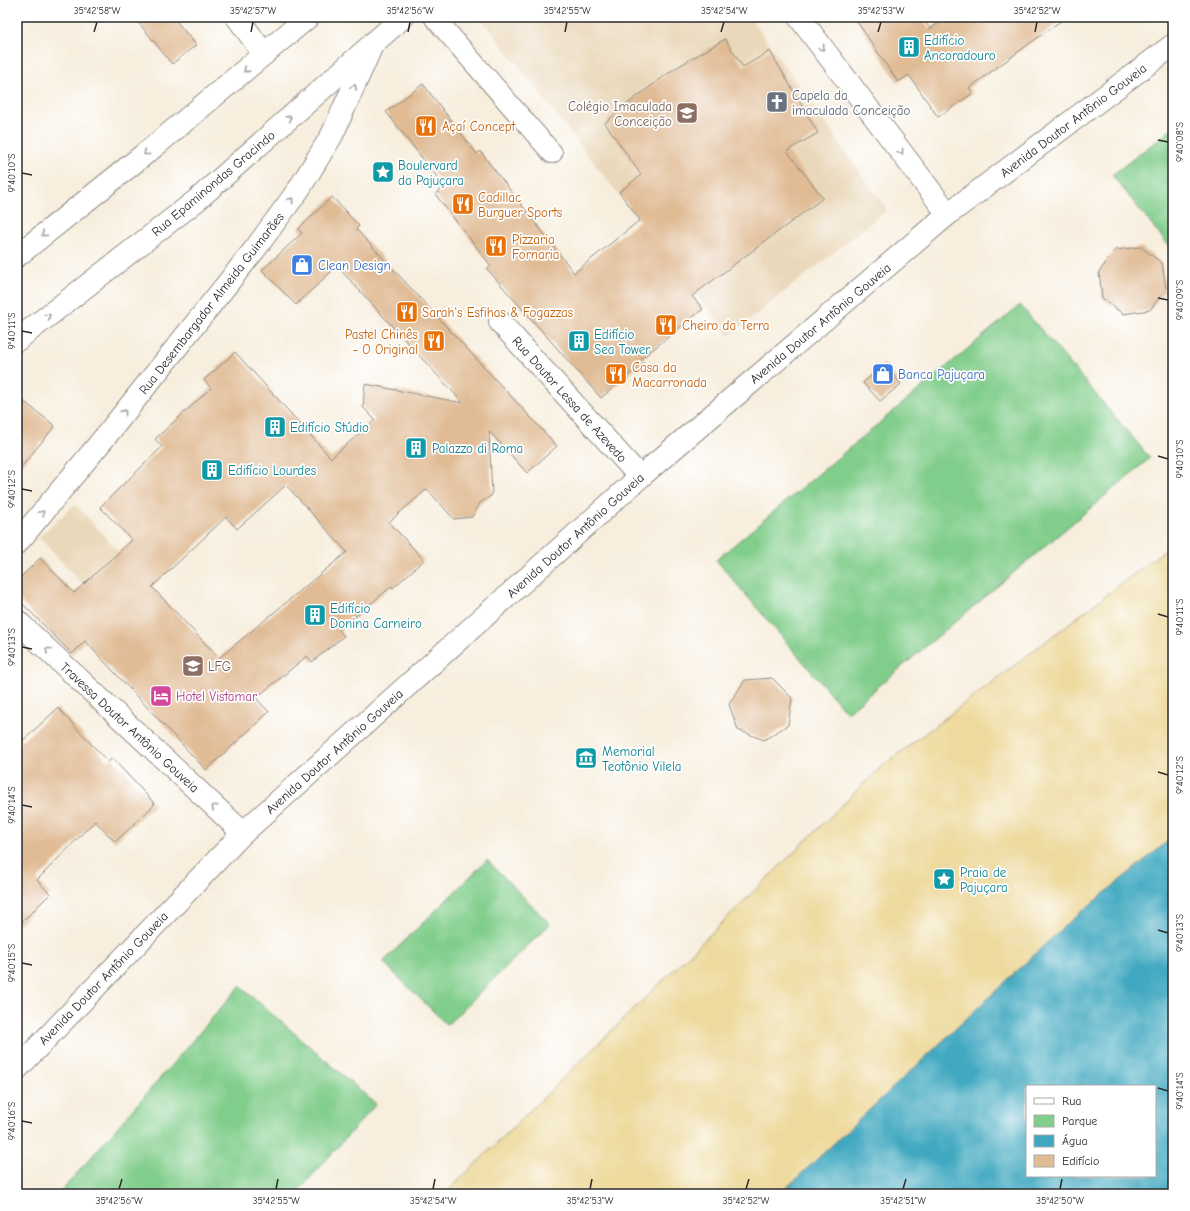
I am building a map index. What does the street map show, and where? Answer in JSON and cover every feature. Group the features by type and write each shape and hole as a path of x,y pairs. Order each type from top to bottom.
{"street":[{"path":"237,17 264,54"},
{"path":"17,256 156,145 308,17"},
{"name":"Rua Epaminondas Gracindo","path":"17,340 197,200 403,17"},
{"path":"799,17 948,214"},
{"name":"Rua Desembargador Almeida Guimarães","path":"17,543 105,437 255,249 299,189 332,136 373,43"},
{"name":"Avenida Doutor Antônio Gouveia","path":"17,1069 243,833 640,477 948,214 1173,45"},
{"name":"Rua Doutor Lessa de Azevedo","path":"500,322 640,477"},
{"name":"Travessa Doutor Antônio Gouveia","path":"17,621 243,833"}],"lane":[{"path":"434,17 552,153"}],"shaded area":[{"name":"Colégio Imaculada Conceição","path":"480,17 750,17 887,210 729,336"},
{"name":"LFG","path":"75,504 269,712 83,585 39,537"}],"green space":[{"path":"1173,128 1173,251 1112,175"},
{"path":"1020,305 1150,458 847,713 716,560"},
{"path":"487,860 550,924 447,1025 383,962"},
{"path":"240,986 376,1104 296,1194 59,1194"}],"sand":[{"name":"Praia de Pajuçara","path":"1173,544 1173,837 1069,922 780,1194 445,1194 880,768"}],"water":[{"path":"1173,837 1173,1194 780,1194 1069,922"}],"building":[{"path":"134,17 173,17 196,45 172,64"},
{"path":"854,17 922,17 930,29 947,17 1066,17 969,88 973,93 938,117 909,75 898,82"},
{"path":"725,39 743,67 770,51 818,133 787,151 823,198 692,296 703,309 641,359 644,362 601,398 487,269 491,266 435,194 445,187 386,112 423,84 477,154 480,151 574,273 640,220 619,192 641,175 605,123 623,107 674,69"},
{"path":"332,197 359,226 356,229 557,446 527,473 489,431 492,495 480,503 472,517 454,519 427,489 389,522 424,560 393,588 392,586 339,630 344,636 312,662 307,656 256,698 269,712 206,770 85,641 72,654 17,598 17,581 40,558 74,593 132,540 100,507 162,447 155,439 211,388 204,380 235,352 331,458 375,420 363,407 365,384 463,403 337,266 296,305 262,270 302,233 298,229","holes":["286,485 347,552 219,658 152,587 226,517 237,529"]},
{"path":"1141,247 1162,263 1166,289 1150,310 1123,314 1102,298 1099,272 1115,250"},
{"name":"Banca Pajuçara","path":"884,364 901,384 880,401 863,383"},
{"path":"17,396 55,426 17,472"},
{"path":"772,678 792,698 788,725 764,740 738,730 729,704 745,680"},
{"path":"58,708 108,762 112,758 155,804 115,842 95,821 37,880 50,894 17,927 17,746"}],"place":[{"name":"Edifício Ancoradouro","path":"909,47"},
{"name":"Capela da imaculada Conceição","path":"777,102"},
{"name":"Colégio Imaculada Conceição","path":"687,113"},
{"name":"Açaí Concept","path":"426,126"},
{"name":"Boulervard da Pajuçara","path":"383,172"},
{"name":"Cadillac Burguer Sports","path":"463,204"},
{"name":"Pizzaria Fornaria","path":"496,246"},
{"name":"Clean Design","path":"302,265"},
{"name":"Sarah's Esfihas & Fogazzas","path":"407,312"},
{"name":"Cheiro da Terra","path":"666,325"},
{"name":"Pastel Chinês - O Original","path":"434,341"},
{"name":"Edifício Sea Tower","path":"579,341"},
{"name":"Casa da Macarronada","path":"616,374"},
{"name":"Banca Pajuçara","path":"883,374"},
{"name":"Edifício Stúdio","path":"275,427"},
{"name":"Palazzo di Roma","path":"416,448"},
{"name":"Edifício Lourdes","path":"212,470"},
{"name":"Edifício Donina Carneiro","path":"315,615"},
{"name":"LFG","path":"193,666"},
{"name":"Hotel Vistamar","path":"161,696"},
{"name":"Memorial Teotônio Vilela","path":"586,758"},
{"name":"Praia de Pajuçara","path":"944,879"}]}
